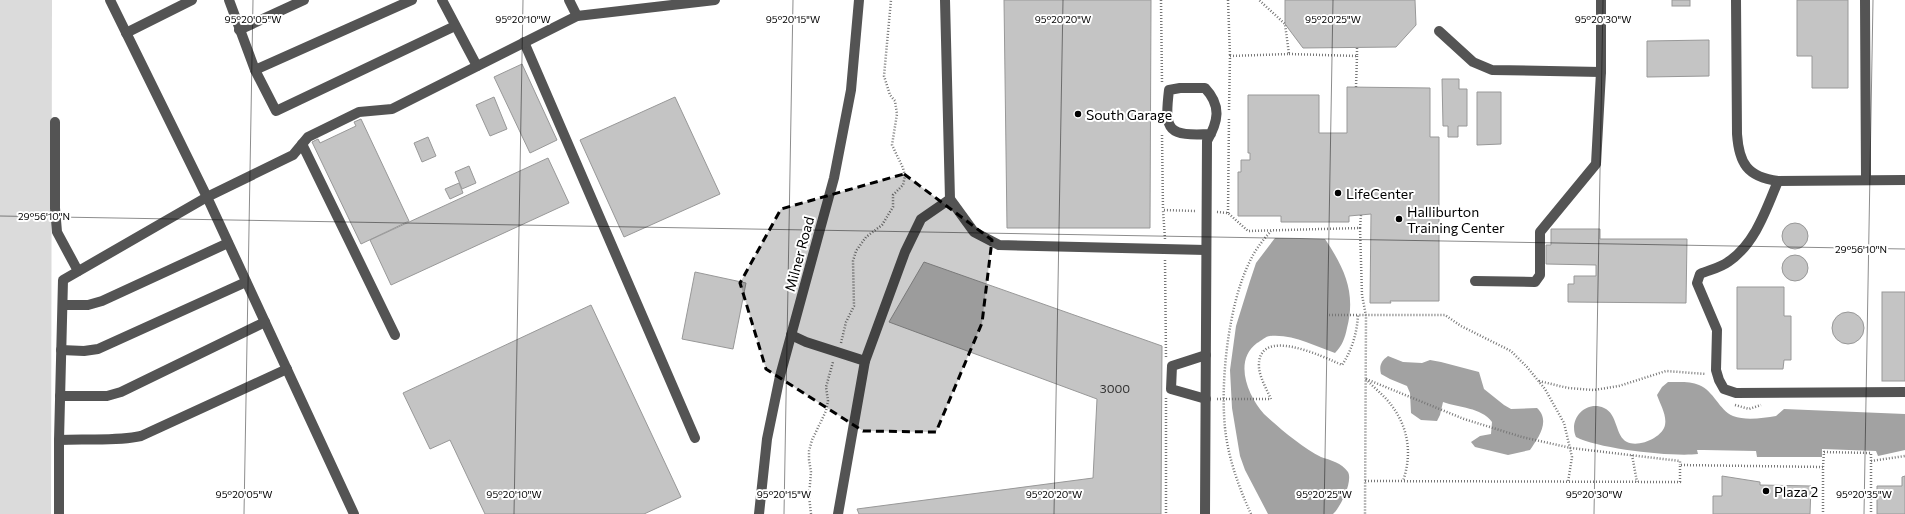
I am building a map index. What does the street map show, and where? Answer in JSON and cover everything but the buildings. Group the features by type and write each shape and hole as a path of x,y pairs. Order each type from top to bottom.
{"street":[{"path":"110,0 207,197 354,514"},
{"path":"126,33 192,0"},
{"path":"229,0 255,70 276,111 456,26"},
{"path":"239,30 304,0"},
{"path":"255,70 395,4 412,0"},
{"path":"442,0 477,66"},
{"path":"569,0 577,16"},
{"path":"59,514 59,440 63,280 207,197 293,155 308,137 359,112 392,109 577,16 671,2 714,0"},
{"name":"Milner Road","path":"760,514 767,439 780,376 834,178 851,90 859,0"},
{"path":"945,0 950,199 974,232 999,245 1206,250"},
{"path":"1475,281 1534,282 1540,275 1540,232 1596,164 1601,72 1601,0"},
{"path":"1736,0 1738,149 1747,170 1766,180 1778,182 1905,180"},
{"path":"1865,0 1866,180"},
{"path":"1439,31 1473,62 1492,70 1601,72"},
{"path":"524,42 695,438"},
{"path":"1205,514 1207,141 1211,134 1214,128 1216,105 1212,96 1205,88 1180,88 1169,90 1167,113 1169,125 1174,130 1186,134 1211,134"},
{"path":"55,122 55,208 57,232 78,271"},
{"path":"302,144 396,335"},
{"path":"1778,182 1763,219 1746,245 1728,262 1700,274 1697,283 1717,330 1716,370 1724,389 1736,393 1905,392"},
{"path":"838,514 864,361 905,252 921,219 950,199"},
{"path":"62,305 88,305 102,301 228,243"},
{"path":"61,350 98,350 246,282"},
{"path":"60,396 107,396 122,392 265,322"},
{"path":"791,335 806,342 864,361"},
{"path":"1206,354 1172,366 1171,389 1206,399"},
{"path":"59,440 79,438 125,439 141,436 287,369"}],"path":[{"path":"811,514 809,496 811,472 809,451 812,440 826,411 828,401 826,387 845,331 846,322 854,306 855,295 853,261 856,251 866,237 882,225 893,207 893,195 903,185 905,176 903,168 892,145 897,114 895,101 890,95 884,76 887,53 888,17 891,0"},
{"path":"1228,0 1230,56 1228,213"},
{"path":"1259,0 1284,24 1289,54"},
{"path":"1356,87 1357,47"},
{"path":"1230,56 1289,54 1357,56"},
{"path":"1166,358 1165,249 1163,210 1228,213 1248,231 1360,228"},
{"path":"1360,215 1362,295 1366,316 1365,514"},
{"path":"1251,514 1237,478 1229,451 1224,400 1225,360 1238,292 1250,260 1271,231"},
{"path":"1329,315 1446,315 1461,326 1510,351 1527,367 1545,389 1564,424 1571,448 1572,464 1568,482"},
{"path":"1224,400 1271,399 1259,367 1262,353 1267,348 1278,344 1303,349 1342,365 1357,332 1358,315"},
{"path":"1365,481 1680,482 1680,461 1571,448 1543,442 1486,426 1449,413 1406,397 1366,378"},
{"path":"1366,378 1392,406 1406,433 1408,452 1403,481"},
{"path":"1166,397 1166,514"},
{"path":"1823,514 1822,467 1824,452 1871,453 1871,514"},
{"path":"1632,455 1637,482"},
{"path":"1871,461 1905,456"},
{"path":"1680,466 1822,467"}],"highlighted area":[{"path":"904,174 992,240 982,323 936,432 863,431 766,369 740,283 781,209"}],"shaded area":[{"path":"0,0 52,0 51,514 0,514"},
{"path":"1275,238 1325,239 1338,261 1347,282 1350,304 1349,315 1344,338 1335,353 1304,341 1287,337 1268,336 1257,343 1250,350 1244,369 1248,388 1258,407 1264,414 1299,443 1321,457 1339,464 1348,472 1348,487 1339,506 1333,514 1268,514 1245,470 1240,456 1232,408 1230,370 1236,326 1256,263"},
{"path":"1388,356 1403,362 1422,363 1430,360 1479,372 1484,389 1504,405 1511,409 1537,408 1543,418 1542,429 1530,450 1508,455 1475,447 1471,442 1480,436 1491,434 1492,422 1482,413 1443,402 1437,421 1421,420 1411,413 1410,393 1407,386 1381,374 1381,364"},
{"path":"1668,382 1688,382 1699,385 1709,392 1728,413 1738,418 1754,419 1776,416 1784,409 1905,414 1905,450 1878,456 1876,451 1822,449 1822,457 1757,457 1756,451 1704,450 1697,450 1698,454 1686,455 1636,451 1601,445 1576,437 1574,424 1580,413 1585,409 1597,406 1609,411 1620,435 1627,442 1638,444 1650,440 1660,434 1665,425 1664,413 1657,395 1662,387"}],"place":[{"name":"South Garage","path":"1078,114"},
{"name":"LifeCenter","path":"1338,193"},
{"name":"Halliburton Training Center","path":"1399,219"},
{"name":"Plaza 2","path":"1766,491"}]}
